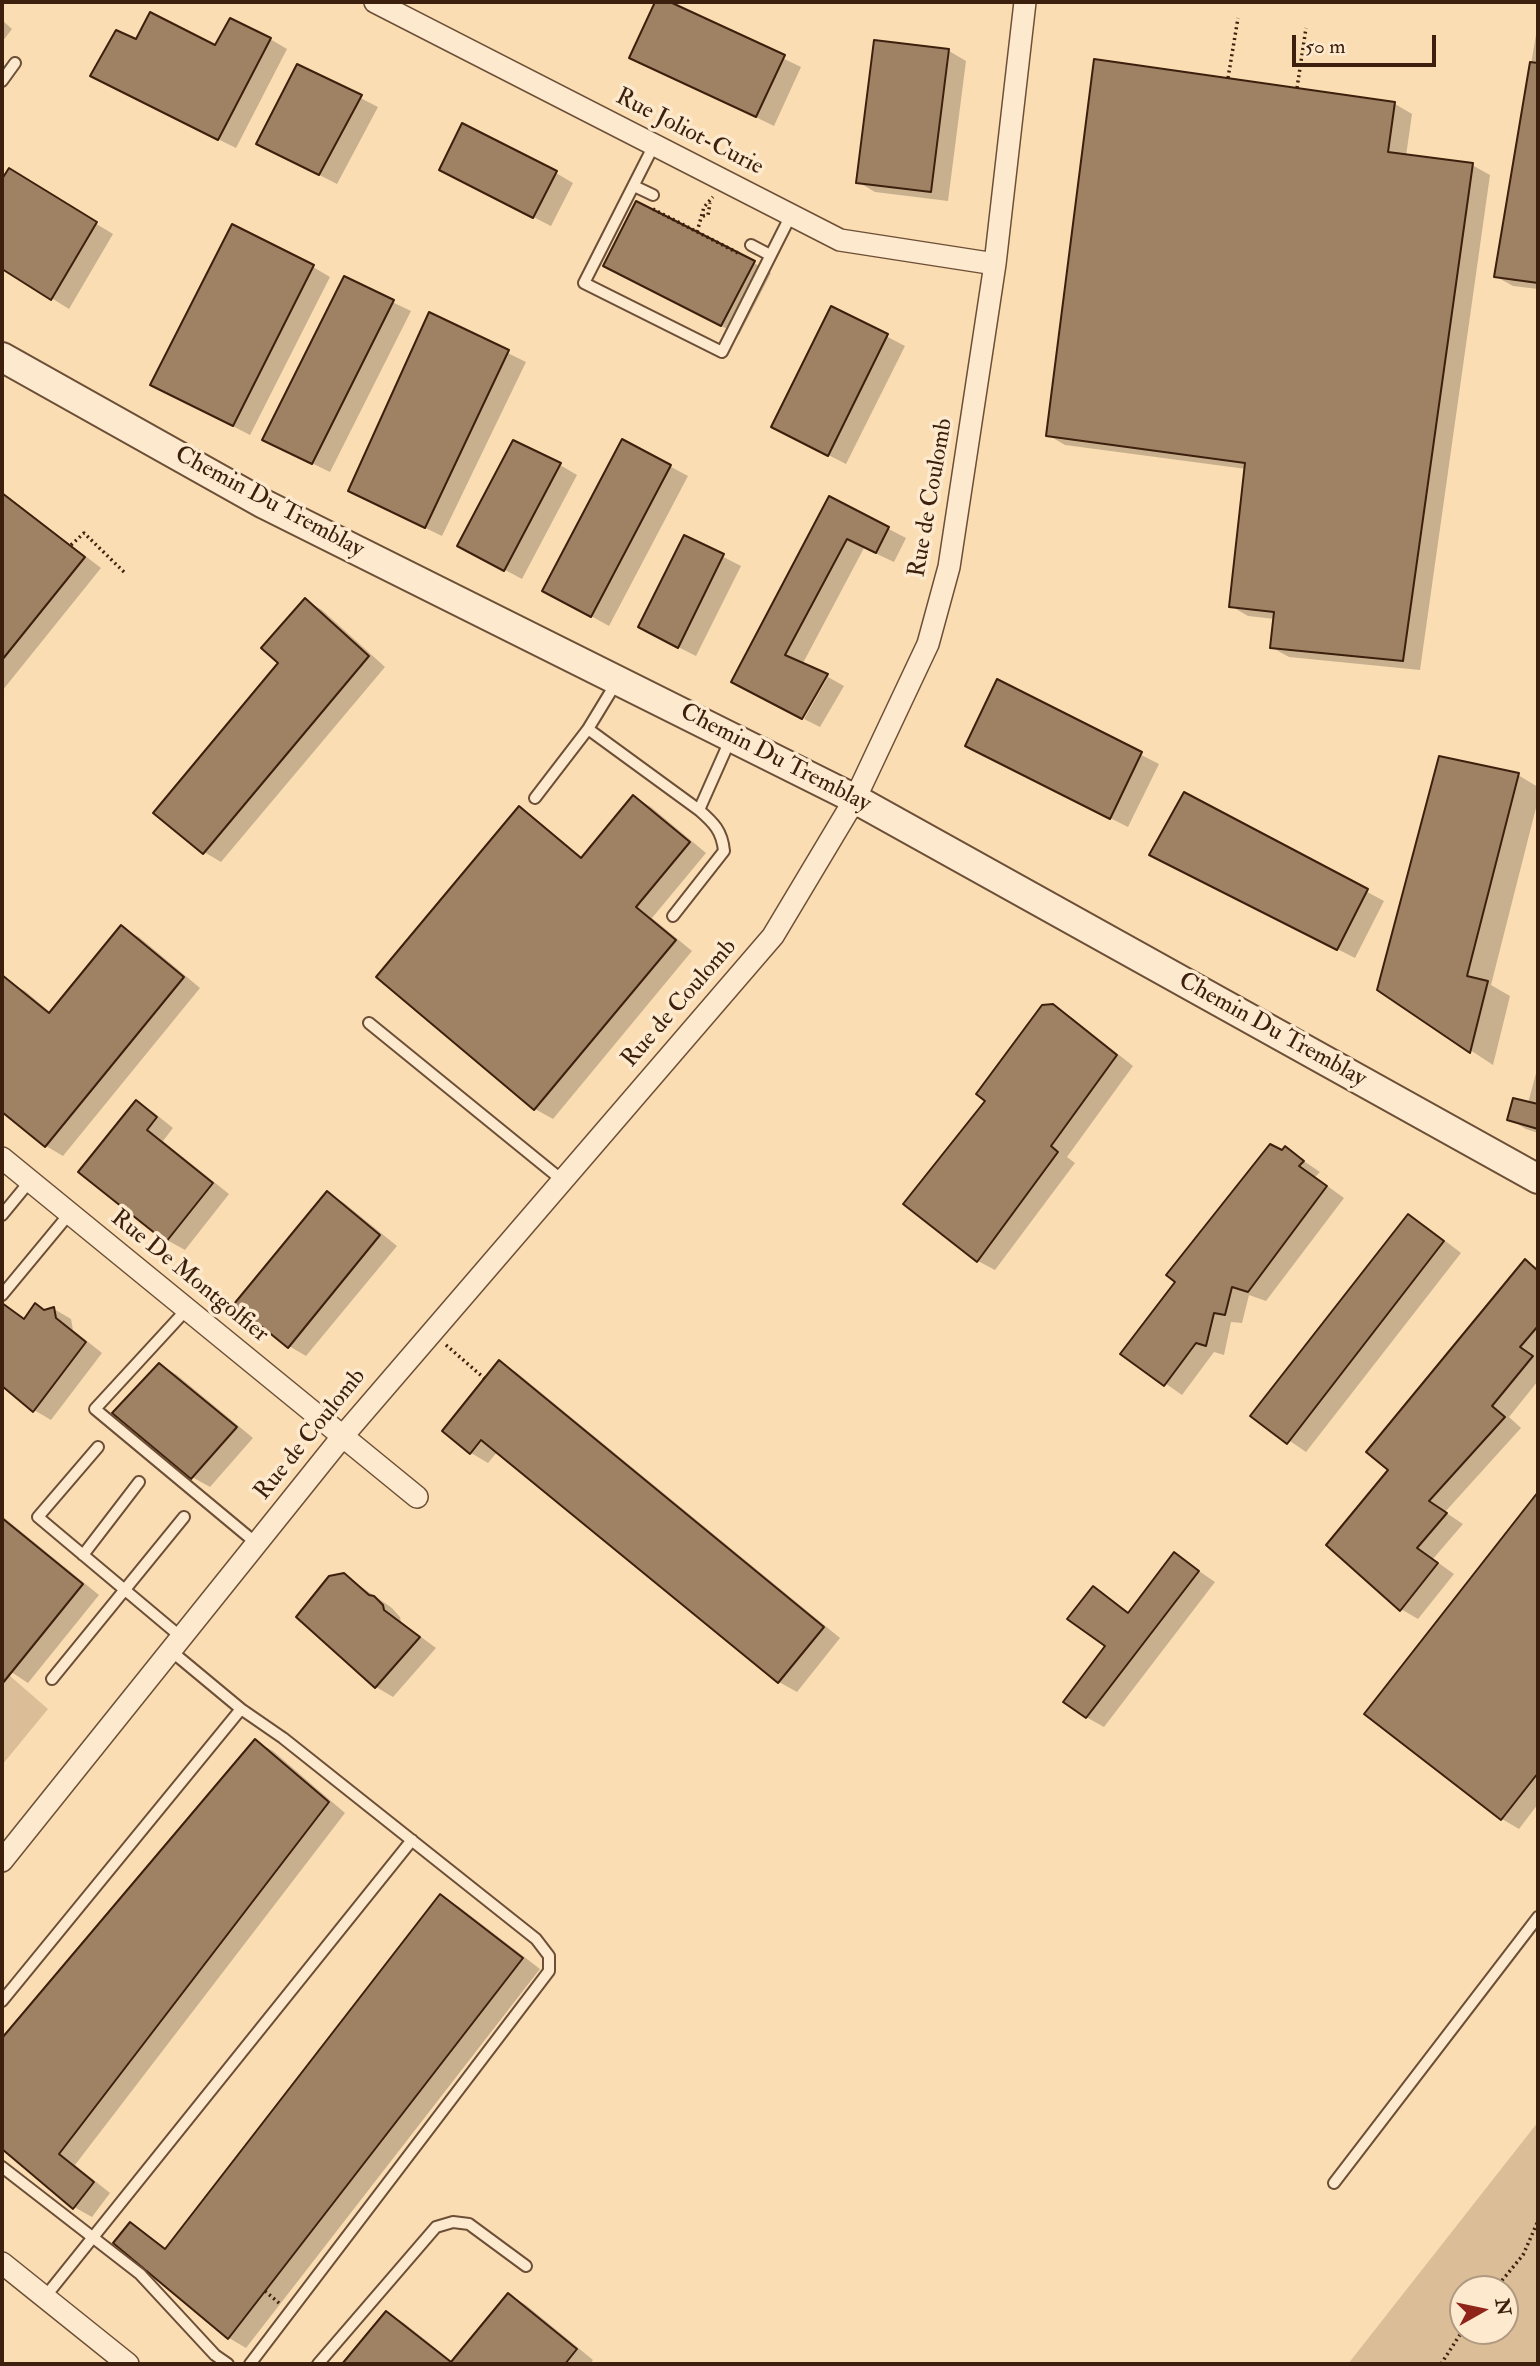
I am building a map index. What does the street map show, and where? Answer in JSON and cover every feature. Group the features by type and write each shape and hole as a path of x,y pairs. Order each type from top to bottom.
{"street":[{"name":"Rue Joliot-Curie","path":"375,2 840,240 995,264"},
{"name":"Rue de Coulomb","path":"2,1861 342,1437 773,936 855,799 928,644 950,567 995,264 1025,2"},
{"name":"Chemin Du Tremblay","path":"2,357 264,504 855,799 1538,1179"},
{"name":"Rue De Montgolfier","path":"2,1158 417,1497"},
{"path":"2,2263 128,2364"}],"lane":[{"path":"2,81 15,63"},
{"path":"654,145 584,283 722,352 791,215"},
{"path":"634,186 653,195"},
{"path":"751,245 770,255"},
{"path":"535,798 588,729 617,680"},
{"path":"588,729 699,810 717,826 723,839 724,851 673,916"},
{"path":"699,810 731,737"},
{"path":"369,1023 562,1180"},
{"path":"2,1215 30,1181"},
{"path":"2,1294 70,1213"},
{"path":"187,1309 95,1409 256,1543"},
{"path":"98,1447 38,1517 126,1591 241,1710 284,1738 536,1938 549,1956 549,1970 250,2364"},
{"path":"83,1555 139,1482"},
{"path":"52,1679 184,1517"},
{"path":"2,2001 241,1710"},
{"path":"45,2298 412,1840"},
{"path":"1334,2183 1538,1917"},
{"path":"2,2167 140,2274 215,2355 228,2364"},
{"path":"318,2364 436,2227 453,2222 469,2224 526,2266"}],"path":[{"path":"1228,78 1238,18"},
{"path":"1297,88 1306,28"},
{"path":"697,232 705,207 715,193"},
{"path":"645,205 743,255"},
{"path":"71,545 84,533 124,572"},
{"path":"431,1332 484,1378"},
{"path":"1506,2275 1522,2255 1538,2221"},
{"path":"1441,2364 1453,2345"}],"shaded area":[{"path":"2,1669 48,1709 2,1765"},
{"path":"1538,2122 1538,2364 1348,2364"}],"building":[{"path":"655,2 670,2 785,55 756,117 629,58"},
{"path":"150,12 215,45 230,18 271,38 218,140 90,76 116,30 136,39"},
{"path":"874,40 949,49 931,192 856,183"},
{"path":"1094,59 1395,102 1388,152 1473,163 1403,661 1270,648 1274,612 1229,607 1245,463 1046,436"},
{"path":"1530,62 1538,63 1538,283 1494,277"},
{"path":"297,64 362,95 319,175 256,144"},
{"path":"462,123 557,171 533,218 439,170"},
{"path":"9,168 97,222 51,300 2,269 2,179"},
{"path":"636,201 755,261 721,326 603,266"},
{"path":"232,224 314,265 233,426 150,385"},
{"path":"344,276 394,300 312,464 262,440"},
{"path":"831,306 888,334 828,456 771,427"},
{"path":"429,312 509,350 425,528 348,491"},
{"path":"622,439 671,465 591,617 542,591"},
{"path":"513,440 561,463 504,571 457,546"},
{"path":"2,493 85,557 2,660"},
{"path":"829,496 889,527 876,553 847,539 785,655 828,674 802,719 731,682"},
{"path":"684,535 724,554 678,648 638,627"},
{"path":"305,598 369,656 203,854 153,813 278,663 261,648"},
{"path":"997,679 1142,752 1110,819 965,746"},
{"path":"1439,756 1519,773 1467,976 1488,981 1470,1053 1377,990"},
{"path":"1184,792 1368,889 1337,950 1149,855"},
{"path":"633,795 690,842 636,907 676,940 534,1110 376,977 519,806 581,858"},
{"path":"121,925 184,977 45,1147 2,1112 2,975 49,1013"},
{"path":"1053,1004 1117,1055 1051,1146 1058,1152 977,1262 903,1204 985,1101 976,1094 1042,1005"},
{"path":"1513,1098 1538,1104 1538,1129 1507,1120"},
{"path":"136,1100 157,1117 147,1130 213,1183 166,1242 78,1172"},
{"path":"1270,1144 1282,1150 1285,1146 1304,1161 1299,1166 1327,1186 1248,1292 1232,1287 1225,1315 1214,1313 1206,1346 1196,1343 1164,1386 1120,1354 1175,1282 1166,1275"},
{"path":"327,1191 380,1235 288,1348 234,1304"},
{"path":"1408,1214 1444,1241 1287,1444 1250,1416"},
{"path":"1525,1259 1538,1271 1538,1326 1520,1347 1533,1356 1492,1406 1505,1417 1429,1501 1447,1513 1417,1548 1438,1563 1400,1611 1326,1545 1388,1470 1366,1452"},
{"path":"2,1303 24,1319 35,1303 44,1310 54,1307 56,1318 86,1342 33,1412 2,1386"},
{"path":"499,1360 824,1627 778,1683 481,1440 470,1454 442,1431"},
{"path":"159,1363 237,1427 191,1479 112,1413"},
{"path":"1538,1492 1538,1773 1501,1820 1364,1714"},
{"path":"2,1518 83,1584 2,1684"},
{"path":"1174,1552 1199,1571 1086,1718 1063,1702 1105,1646 1067,1619 1093,1586 1128,1613"},
{"path":"344,1573 369,1595 374,1596 384,1610 420,1637 375,1688 296,1617 329,1576"},
{"path":"255,1739 329,1802 59,2154 94,2182 73,2209 2,2149 2,2038"},
{"path":"440,1894 523,1958 228,2339 113,2243 130,2222 165,2249"},
{"path":"508,2293 577,2349 565,2364 342,2364 386,2311 451,2362"}]}
